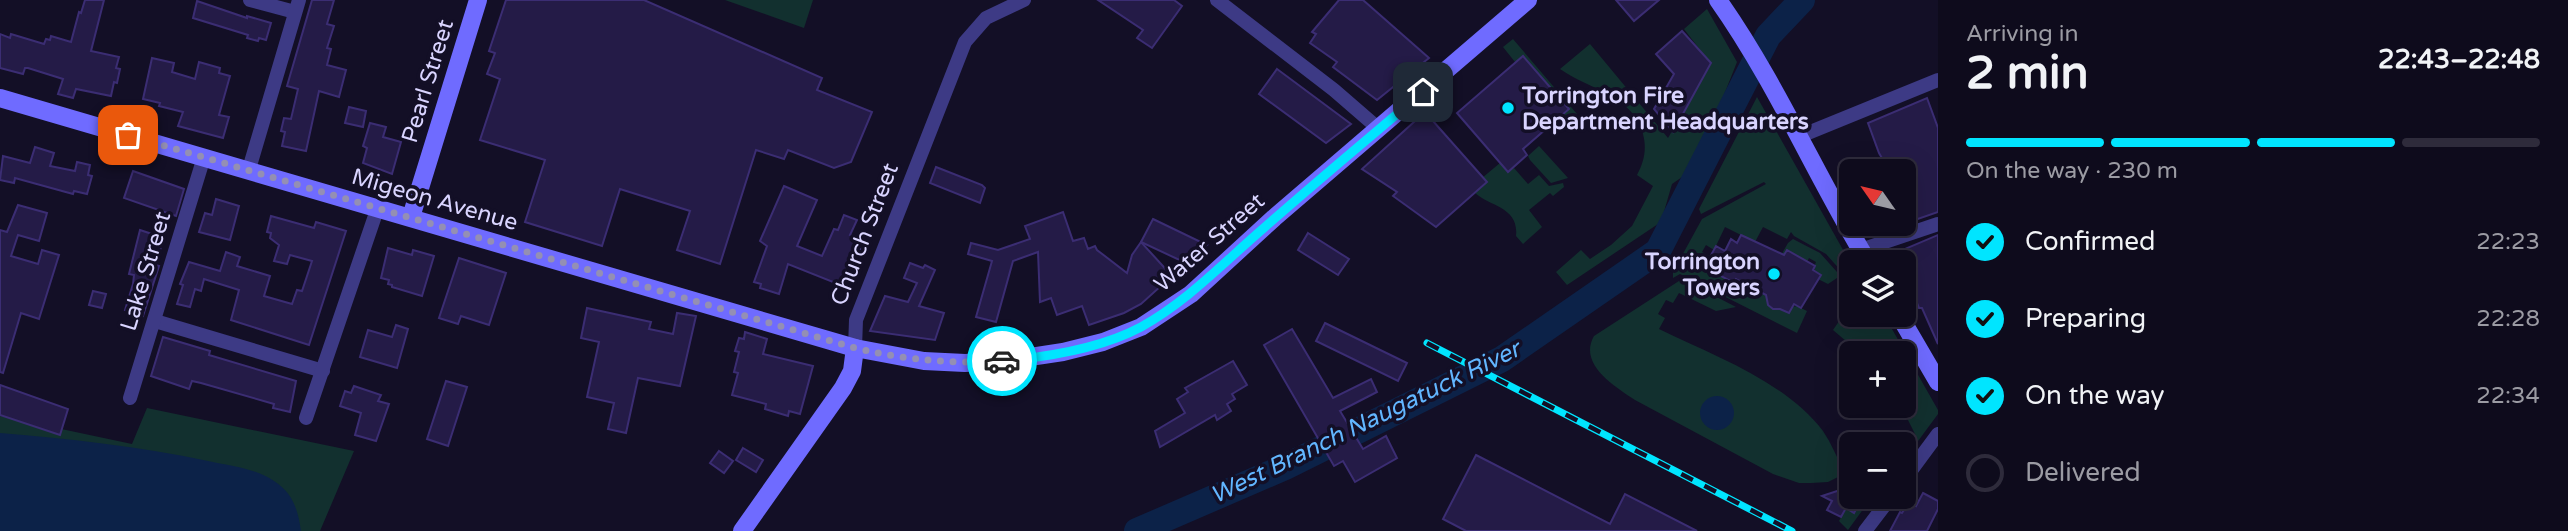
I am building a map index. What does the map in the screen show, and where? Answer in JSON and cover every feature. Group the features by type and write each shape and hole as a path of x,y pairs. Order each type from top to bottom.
{"main road":[{"name":"Pearl Street","path":"411,217 478,0"},
{"name":"Water Street","path":"855,348 924,361 965,363 1034,358 1123,335 1152,320 1191,294 1259,231 1528,0"},
{"path":"1718,0 1737,27 1861,250"},
{"name":"Migeon Avenue","path":"1,101 378,206 855,348"},
{"path":"1906,327 1938,382"},
{"name":"Church Street","path":"743,529 843,388 852,371 855,348"}],"street":[{"path":"249,169 297,6 250,0"},
{"name":"Church Street","path":"855,348 856,320 965,42 986,18 1022,0"},
{"path":"1217,0 1334,90 1379,129"},
{"path":"1798,136 1938,80"},
{"name":"Lake Street","path":"130,398 204,157"},
{"path":"306,418 378,206"},
{"path":"1878,250 1938,224"},
{"path":"155,321 323,370"},
{"path":"1916,464 1938,434"},
{"path":"1865,531 1882,509"}],"green space":[{"path":"725,0 813,0 804,28"},
{"path":"1707,9 1737,62 1695,168 1672,184 1661,222 1567,285 1556,272 1581,250 1590,259 1611,245 1632,226 1653,186 1637,175 1645,145 1638,121 1620,102 1560,69 1590,44 1668,138 1711,64 1684,29"},
{"path":"1513,39 1577,114 1566,125 1560,117 1568,109 1523,56 1515,62 1503,47"},
{"path":"1757,97 1843,250 1839,250 1839,269 1826,254 1791,232 1787,239 1763,227 1755,242 1725,227 1714,250 1706,245 1702,252 1710,256 1708,261 1714,265 1707,268 1709,277 1720,274 1719,270 1722,269 1756,290 1759,283 1766,287 1768,305 1773,309 1777,307 1788,313 1792,307 1797,306 1807,311 1797,333 1680,274 1673,278 1673,272 1702,219 1766,184 1764,182 1701,214 1699,209"},
{"path":"1539,146 1568,178 1551,183 1530,160 1528,156"},
{"path":"1500,163 1507,172 1514,168 1528,184 1539,175 1549,186 1563,183 1564,187 1553,196 1550,193 1529,210 1542,227 1523,244 1516,236 1516,226 1509,213 1475,193 1486,183 1482,178"},
{"path":"1793,239 1820,253 1837,272 1837,278 1828,284 1818,279 1814,267 1816,262 1809,258 1806,264 1780,257"},
{"path":"1682,279 1736,307 1716,311 1679,293 1673,303 1666,300 1658,314 1665,318 1659,329 1747,371 1789,398 1823,431 1839,462 1839,476 1828,482 1799,483 1773,474 1635,400 1617,388 1594,365 1590,346 1594,336"},
{"path":"1839,321 1839,327 1891,327 1899,341 1846,341 1833,330"},
{"path":"1916,371 1938,414 1916,444 1907,418 1916,418"},
{"path":"147,408 354,451 320,531 0,531 0,416 132,444"},
{"path":"1845,509 1854,513 1856,509 1863,509 1848,530 1839,521"}],"water":[{"path":"1717,396 1729,401 1734,413 1729,425 1717,430 1705,425 1700,413 1705,401"},
{"path":"0,433 130,447 251,470 267,477 286,491 296,509 301,531 0,531"}],"building":[{"path":"85,0 104,0 91,51 119,57 116,68 120,69 111,96 76,89 73,98 58,94 63,79 28,68 25,68 23,74 0,68 0,34 10,38 11,34 44,44 51,36 71,42"},
{"path":"312,0 334,0 327,24 334,26 327,48 331,49 327,65 346,70 339,97 319,91 306,151 282,146 285,132 281,131 284,118 291,119 298,89 287,86"},
{"path":"506,0 644,0 822,78 817,90 872,112 851,162 834,168 788,150 784,159 756,150 720,264 677,250 690,211 620,189 602,246 525,222 545,160 480,140 500,79 487,74 495,53 489,51"},
{"path":"1098,0 1174,0 1182,6 1152,48 1137,38 1143,30"},
{"path":"1339,0 1363,0 1429,58 1377,100 1333,67 1337,62 1310,43 1316,34 1312,32"},
{"path":"1616,0 1659,0 1634,21"},
{"path":"197,1 271,23 266,40 247,38 248,35 193,18"},
{"path":"1682,31 1711,63 1673,132 1654,109 1674,74 1656,54"},
{"path":"1523,56 1569,109 1523,149 1527,155 1508,172 1457,113"},
{"path":"152,58 174,63 172,72 195,79 199,62 220,68 219,73 230,76 219,115 229,117 223,138 178,126 183,112 143,99"},
{"path":"1277,69 1351,124 1326,143 1259,94"},
{"path":"1927,98 1938,128 1938,212 1916,220 1916,159 1882,159 1868,123"},
{"path":"349,107 366,111 363,127 345,123"},
{"path":"1425,112 1487,182 1436,227 1393,196 1397,192 1362,169"},
{"path":"370,123 386,127 383,137 401,142 392,174 363,163 367,148 363,146"},
{"path":"35,147 54,153 50,166 75,171 77,162 90,165 88,175 92,176 87,194 74,191 73,194 15,178 14,183 0,180 3,156 30,163"},
{"path":"936,167 982,185 985,188 980,203 930,183"},
{"path":"133,171 184,189 176,216 124,198"},
{"path":"784,186 817,200 797,246 822,256 834,229 838,230 844,215 857,220 850,235 862,240 863,244 852,268 856,269 848,288 788,264 779,294 760,288 761,284 754,282 767,246 760,241"},
{"path":"216,199 239,206 230,240 199,232 205,213 212,215"},
{"path":"18,205 47,213 39,241 18,235 11,256 38,264 42,250 59,255 39,319 21,313 3,373 0,372 0,230 7,232"},
{"path":"1063,212 1073,241 1084,238 1088,249 1095,246 1127,273 1132,255 1141,242 1172,276 1141,304 1089,325 1082,306 1057,315 1051,298 1040,302 1038,252 1013,261 996,322 976,317 992,261 968,254 971,243 998,250 1030,239 1025,226"},
{"path":"271,216 314,228 316,222 346,231 309,345 231,320 239,290 204,279 201,291 195,289 190,307 177,304 183,285 180,284 189,262 220,271 226,252 240,257 237,266 270,276 264,296 292,304 297,290 302,291 312,261 290,255 287,264 274,261 279,245 270,238 271,233 267,232"},
{"path":"1153,219 1207,245 1186,263 1141,242"},
{"path":"140,230 164,238 155,265 159,266 143,316 125,310 133,284 134,275 129,274"},
{"path":"1308,233 1349,259 1338,275 1298,250"},
{"name":"Torrington Towers","path":"1741,235 1784,255 1787,250 1815,266 1813,270 1821,275 1801,308 1794,304 1789,313 1773,309 1768,305 1766,295 1736,279 1734,283 1715,273 1725,271 1714,265 1721,262 1710,257 1716,246 1725,251 1731,239 1737,243"},
{"path":"1938,235 1938,344 1916,301 1916,250 1903,250"},
{"path":"388,248 412,255 413,250 434,256 422,296 392,287 388,284 389,280 381,278"},
{"path":"459,258 506,273 489,325 461,316 458,324 439,318"},
{"path":"910,263 923,268 925,265 935,270 919,306 944,313 935,340 870,331 885,296 908,302 917,283 904,278"},
{"path":"93,291 106,294 102,308 89,305"},
{"path":"587,308 651,322 649,329 673,334 677,313 696,316 680,386 638,378 626,433 608,429 614,403 587,397 599,342 581,338"},
{"path":"1325,323 1407,363 1398,381 1316,341"},
{"path":"396,325 408,329 397,368 360,357 368,330 392,337"},
{"path":"1292,329 1333,398 1371,379 1377,392 1340,411 1363,449 1386,436 1397,458 1355,482 1343,461 1334,466 1264,345"},
{"path":"745,332 767,339 763,354 813,366 800,414 789,411 788,416 765,409 766,404 732,395 738,373 734,372 739,352 735,351 739,338 744,339"},
{"path":"163,337 210,351 209,355 296,381 290,412 273,408 274,404 201,383 192,381 189,389 151,376"},
{"path":"1233,361 1247,385 1232,394 1235,399 1227,404 1231,411 1217,420 1215,415 1160,447 1155,431 1185,413 1177,399 1188,392 1185,388"},
{"path":"446,381 467,387 448,446 427,439"},
{"path":"0,385 68,409 60,435 0,415"},
{"path":"354,386 381,395 378,401 389,404 376,441 355,435 361,413 340,406 345,391 351,393"},
{"path":"743,448 763,460 756,472 736,460"},
{"path":"719,451 733,461 724,473 710,463"},
{"path":"1476,455 1610,524 1625,494 1697,531 1466,531 1443,519"},
{"path":"1839,490 1839,509 1845,509 1841,517 1827,510 1832,501 1822,496"},
{"path":"1923,493 1938,501 1938,509 1927,531 1890,531 1900,512 1905,509 1916,509"}],"waterway":[{"name":"West Branch Naugatuck River","path":"1137,531 1285,467 1502,359 1658,251 1768,36 1802,0"}],"railway":[{"path":"1427,343 1792,531"}],"way so far":[{"path":"128,135 378,206 855,348 924,361 1002,361"}],"place":[{"name":"Torrington Fire Department Headquarters","path":"1508,108"},
{"name":"Torrington Towers","path":"1774,274"}],"route":[{"path":"1002,361 1034,358 1103,342 1141,327 1162,314 1191,294 1274,218 1423,92"}]}
